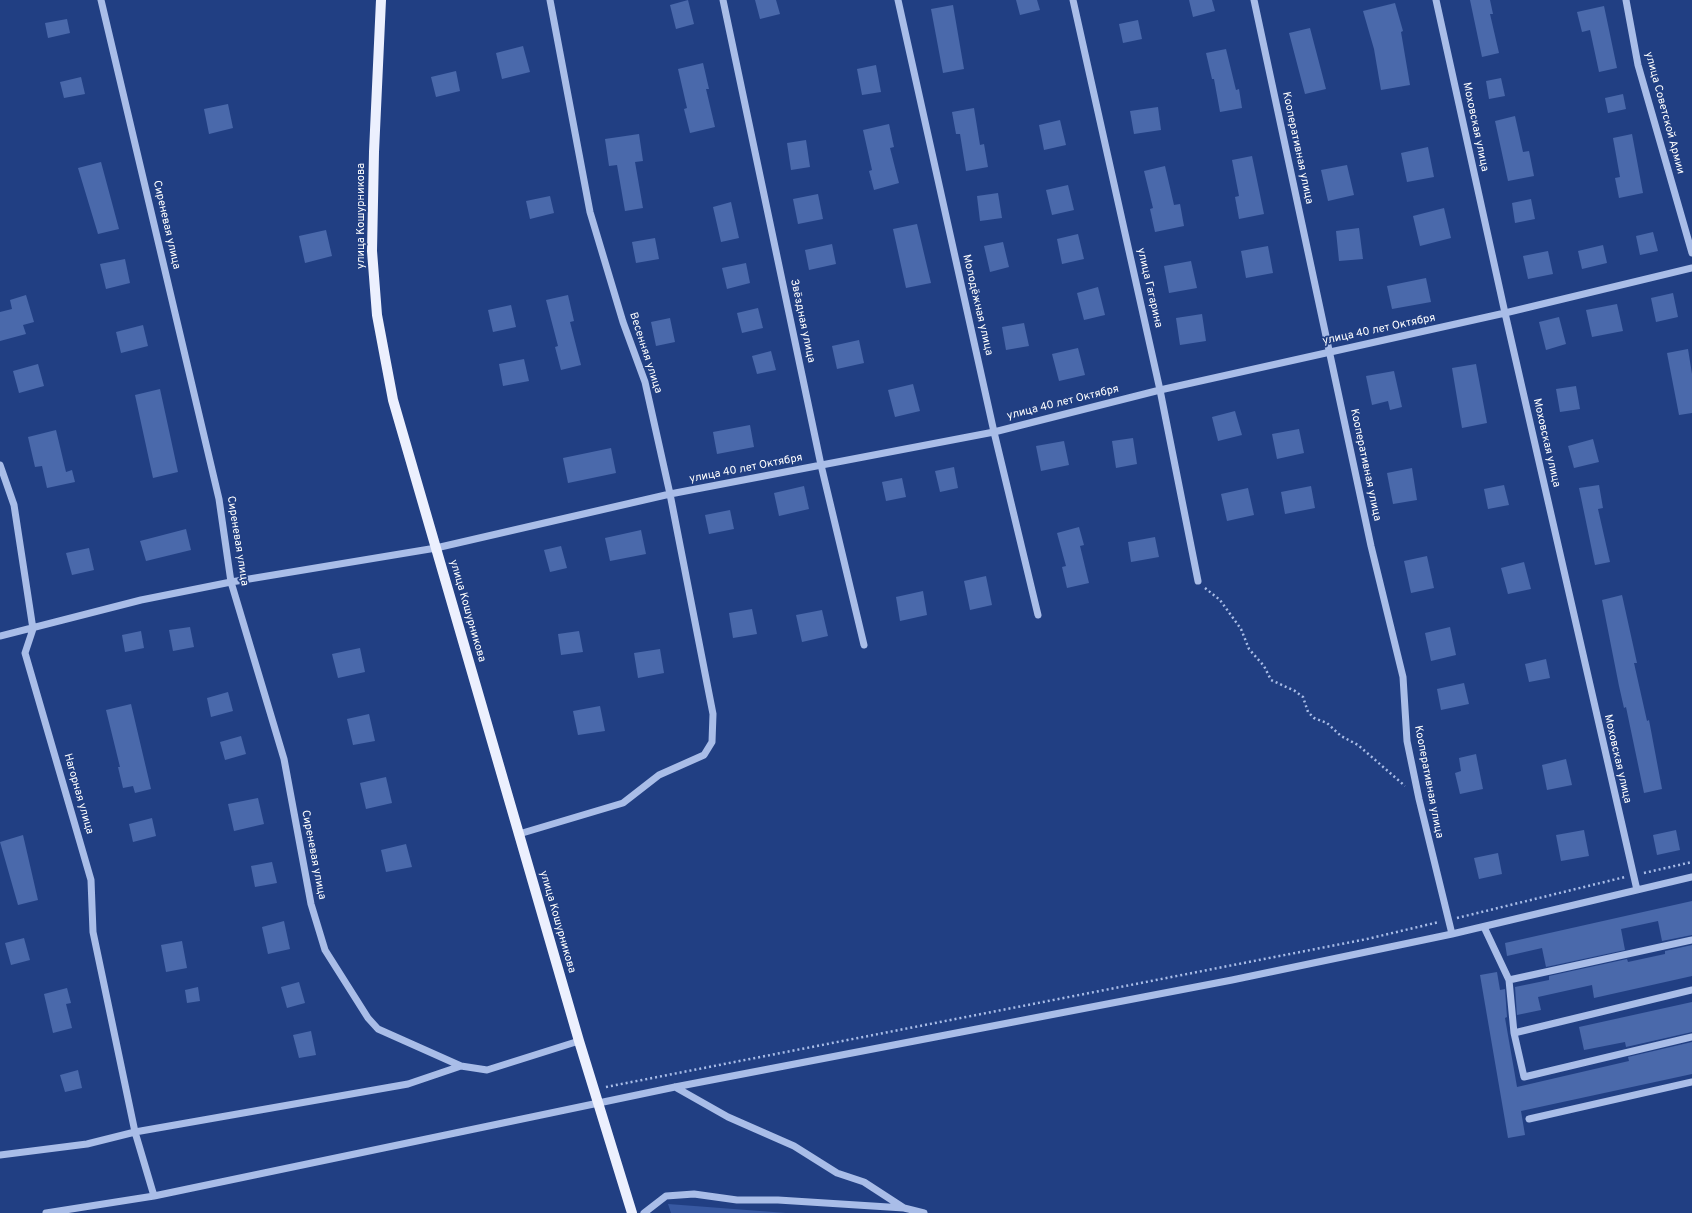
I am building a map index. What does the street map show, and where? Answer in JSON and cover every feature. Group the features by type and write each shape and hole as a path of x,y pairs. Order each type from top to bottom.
{"main road":[{"name":"улица Кошурникова","path":"381,0 374,152 372,251 377,315 393,400 579,1041 632,1213"}],"street":[{"name":"Сиреневая улица","path":"101,0 219,499 231,582 284,759 310,904 325,950 368,1018 378,1029 461,1066"},
{"name":"Весенняя улица","path":"519,834 623,803 659,775 704,755 712,742 713,714 670,494 645,382 623,322 590,212 550,0"},
{"name":"Звёздная улица","path":"723,0 821,466 864,645"},
{"name":"Молодёжная улица","path":"898,0 994,432 1038,615"},
{"name":"улица Гагарина","path":"1074,0 1160,390 1198,581"},
{"name":"Кооперативная улица","path":"1254,0 1371,546 1402,677 1407,741 1419,799 1452,934"},
{"name":"Моховская улица","path":"1436,0 1505,313 1632,875 1637,890"},
{"name":"улица Советской Армии","path":"1626,0 1638,65 1692,253"},
{"name":"улица 40 лет Октября","path":"0,636 141,600 231,582 436,548 670,494 994,432 1160,390 1505,313 1692,268"},
{"name":"Нагорная улица","path":"0,465 14,505 32,629 25,653 92,880 93,932 135,1132 154,1196"},
{"path":"46,1213 154,1196 675,1087 1232,980 1452,934 1692,877"},
{"path":"1484,926 1509,980 1514,1033 1524,1077 1692,1037"},
{"path":"1509,980 1692,940"},
{"path":"1514,1033 1692,990"},
{"path":"0,1154 87,1144 135,1132 408,1084 461,1066 487,1070 579,1041"},
{"path":"1529,1118 1692,1082"},
{"path":"675,1087 728,1117 794,1146 837,1173 864,1182 904,1208"},
{"path":"644,1213 666,1196 694,1194 737,1200 778,1200 904,1208 924,1213"}],"path":[{"path":"1198,581 1220,600 1241,629 1249,649 1264,666 1271,680 1295,691 1303,697 1308,712 1314,718 1327,723 1341,736 1358,745 1390,771 1419,799"},
{"path":"594,1089 1367,939 1692,862"}],"shaded area":[{"path":"668,1204 786,1213 671,1213"}],"building":[{"path":"688,0 694,24 676,29 670,5"},
{"path":"755,0 776,0 780,14 760,19"},
{"path":"1016,0 1037,0 1040,10 1020,15"},
{"path":"1189,0 1212,0 1215,11 1193,17"},
{"path":"1470,0 1490,0 1493,14 1490,14 1499,53 1482,57"},
{"path":"1395,3 1403,31 1401,32 1410,85 1381,90 1374,49 1363,11"},
{"path":"953,5 964,69 943,73 931,9"},
{"path":"1604,6 1617,68 1599,72 1590,30 1582,32 1577,12"},
{"path":"67,19 70,33 48,38 45,23"},
{"path":"1138,20 1142,39 1123,43 1119,24"},
{"path":"1310,28 1326,89 1305,94 1289,33"},
{"path":"523,46 530,72 502,79 496,53"},
{"path":"1226,49 1236,90 1239,89 1242,108 1220,112 1214,79 1212,79 1206,53"},
{"path":"703,63 709,89 706,89 715,127 690,133 684,109 687,108 678,69"},
{"path":"876,65 881,92 862,95 857,69"},
{"path":"456,71 460,91 436,97 431,77"},
{"path":"81,77 85,94 64,98 60,82"},
{"path":"1501,78 1505,96 1489,99 1486,81"},
{"path":"1623,94 1626,109 1608,113 1605,98"},
{"path":"228,104 233,128 209,134 204,109"},
{"path":"1158,107 1161,130 1134,134 1130,111"},
{"path":"974,108 980,145 984,144 988,167 966,171 960,134 956,134 952,112"},
{"path":"1515,116 1523,152 1529,151 1534,176 1508,181 1495,121"},
{"path":"1060,120 1066,145 1044,150 1039,125"},
{"path":"889,124 894,147 890,148 899,183 874,190 869,171 872,170 863,130"},
{"path":"639,134 643,161 635,162 643,208 625,211 617,165 609,166 605,139"},
{"path":"1632,134 1643,193 1619,198 1615,178 1620,177 1613,138"},
{"path":"806,140 810,167 791,170 787,143"},
{"path":"1428,147 1434,177 1407,182 1401,153"},
{"path":"1252,156 1264,214 1239,219 1235,197 1239,196 1232,160"},
{"path":"101,162 119,229 98,234 78,168"},
{"path":"1347,165 1354,195 1328,201 1321,170"},
{"path":"1165,166 1174,205 1180,204 1184,226 1155,232 1150,209 1153,208 1144,171"},
{"path":"1068,185 1074,210 1052,215 1046,190"},
{"path":"998,193 1002,218 980,221 977,196"},
{"path":"818,194 823,219 798,224 793,199"},
{"path":"550,196 554,213 530,219 526,201"},
{"path":"1531,199 1535,219 1515,223 1512,203"},
{"path":"731,202 739,238 721,242 713,207"},
{"path":"1444,208 1451,238 1420,246 1413,216"},
{"path":"917,224 931,283 906,288 893,229"},
{"path":"1359,228 1363,259 1339,261 1336,231"},
{"path":"326,230 332,256 305,263 299,236"},
{"path":"1653,232 1658,251 1640,255 1636,236"},
{"path":"1078,234 1084,259 1062,264 1057,239"},
{"path":"655,238 659,259 636,263 632,242"},
{"path":"1003,242 1009,267 990,272 984,246"},
{"path":"832,244 836,264 809,270 805,250"},
{"path":"1603,245 1607,263 1582,269 1578,251"},
{"path":"1268,246 1273,273 1246,278 1241,251"},
{"path":"1548,251 1553,274 1528,279 1523,256"},
{"path":"125,259 130,283 106,289 100,264"},
{"path":"1191,261 1197,288 1169,293 1164,266"},
{"path":"746,263 750,283 727,289 722,268"},
{"path":"1426,278 1431,302 1392,309 1387,286"},
{"path":"1098,287 1105,315 1084,320 1077,293"},
{"path":"1673,293 1678,317 1656,322 1651,298"},
{"path":"26,295 34,322 23,325 26,334 0,341 0,312 12,309 10,300"},
{"path":"568,295 574,321 570,322 581,365 561,370 555,347 558,346 546,300"},
{"path":"1617,304 1623,331 1592,337 1586,310"},
{"path":"511,305 516,327 493,332 488,310"},
{"path":"758,308 763,328 742,333 737,313"},
{"path":"1202,314 1206,341 1180,345 1176,318"},
{"path":"1559,317 1566,344 1546,350 1539,322"},
{"path":"670,318 675,342 656,346 651,322"},
{"path":"1024,323 1029,346 1006,350 1002,327"},
{"path":"143,325 148,346 121,353 116,332"},
{"path":"859,340 864,363 837,369 832,346"},
{"path":"1078,348 1085,375 1059,381 1052,354"},
{"path":"1688,349 1692,374 1692,413 1679,415 1667,353"},
{"path":"771,351 776,370 757,374 752,356"},
{"path":"524,359 529,381 503,386 499,364"},
{"path":"38,364 44,386 19,393 13,371"},
{"path":"1476,364 1487,423 1462,428 1452,368"},
{"path":"1394,371 1402,407 1390,410 1388,401 1372,405 1366,376"},
{"path":"913,384 920,411 895,417 888,390"},
{"path":"1576,386 1580,409 1560,412 1556,389"},
{"path":"160,389 178,472 153,478 135,395"},
{"path":"1235,411 1242,435 1218,441 1212,417"},
{"path":"750,425 754,447 717,454 713,432"},
{"path":"1299,429 1304,453 1277,459 1272,434"},
{"path":"56,430 66,472 72,470 75,482 47,488 42,466 35,467 28,437"},
{"path":"1133,438 1137,464 1116,468 1112,441"},
{"path":"1593,439 1599,462 1574,468 1568,446"},
{"path":"1064,441 1069,465 1041,471 1036,446"},
{"path":"611,448 616,473 568,483 563,458"},
{"path":"954,467 958,488 940,492 935,471"},
{"path":"1412,468 1417,500 1393,504 1387,473"},
{"path":"902,478 906,497 886,501 882,482"},
{"path":"1504,485 1509,505 1488,509 1484,489"},
{"path":"1599,485 1603,508 1598,509 1610,562 1595,565 1579,488"},
{"path":"804,486 809,509 779,516 774,493"},
{"path":"1311,486 1315,508 1285,514 1281,492"},
{"path":"1248,488 1254,515 1227,521 1221,494"},
{"path":"730,510 734,529 709,534 705,515"},
{"path":"1079,527 1084,545 1080,546 1089,583 1067,588 1062,567 1066,566 1057,533"},
{"path":"186,529 191,550 146,561 140,541"},
{"path":"641,530 646,554 610,561 605,538"},
{"path":"1155,537 1159,557 1131,562 1128,542"},
{"path":"561,546 567,568 550,572 544,550"},
{"path":"89,548 94,570 72,575 66,553"},
{"path":"1427,556 1434,588 1411,593 1404,561"},
{"path":"1524,562 1531,589 1508,594 1501,568"},
{"path":"986,576 992,605 970,610 964,581"},
{"path":"923,591 927,615 900,621 896,597"},
{"path":"1622,595 1637,663 1634,663 1647,721 1649,720 1662,789 1644,793 1626,707 1624,708 1619,686 1602,600"},
{"path":"752,609 757,634 733,638 729,613"},
{"path":"822,610 828,636 802,642 796,615"},
{"path":"190,627 194,647 173,651 169,630"},
{"path":"1450,627 1456,655 1431,661 1425,633"},
{"path":"141,631 144,648 125,652 122,635"},
{"path":"579,631 583,652 561,655 558,634"},
{"path":"360,648 365,672 338,678 332,654"},
{"path":"660,649 664,673 638,678 634,653"},
{"path":"1546,659 1550,678 1529,682 1525,664"},
{"path":"1464,683 1469,704 1441,710 1437,689"},
{"path":"228,692 233,711 211,717 207,698"},
{"path":"131,704 151,789 135,793 133,786 123,788 118,767 120,767 106,710"},
{"path":"600,706 605,731 578,735 573,711"},
{"path":"369,714 375,741 353,745 347,719"},
{"path":"241,736 246,754 225,760 220,742"},
{"path":"1476,754 1483,789 1460,794 1455,773 1461,771 1459,758"},
{"path":"1566,759 1572,785 1547,790 1542,765"},
{"path":"386,777 392,803 366,809 360,783"},
{"path":"258,798 264,824 234,831 228,804"},
{"path":"152,818 156,836 133,842 129,824"},
{"path":"1584,830 1589,856 1561,861 1556,835"},
{"path":"1676,830 1680,850 1657,855 1653,835"},
{"path":"23,835 38,900 18,905 0,842"},
{"path":"406,844 412,867 386,872 381,850"},
{"path":"1498,853 1502,874 1479,879 1474,858"},
{"path":"272,862 277,883 255,887 251,866"},
{"path":"1692,901 1692,935 1662,941 1658,921 1621,929 1625,950 1546,967 1542,948 1507,956 1505,943"},
{"path":"284,921 290,949 268,954 262,927"},
{"path":"24,938 30,960 11,965 5,943"},
{"path":"182,941 187,968 166,972 161,945"},
{"path":"1692,945 1692,976 1594,998 1592,985 1538,997 1541,1010 1517,1015 1515,987 1549,980 1549,976 1627,959 1628,962 1665,954 1665,951"},
{"path":"1497,972 1500,990 1505,989 1507,1017 1505,1018 1517,1087 1629,1061 1628,1057 1692,1042 1692,1074 1521,1111 1525,1135 1508,1138 1480,975"},
{"path":"299,982 305,1003 287,1008 281,987"},
{"path":"198,987 200,1001 187,1003 185,990"},
{"path":"67,988 71,1003 66,1004 72,1028 53,1033 44,994"},
{"path":"1692,1002 1692,1032 1626,1047 1625,1042 1584,1050 1579,1027"},
{"path":"311,1031 316,1055 299,1058 293,1035"},
{"path":"78,1070 82,1088 65,1092 60,1075"}]}
